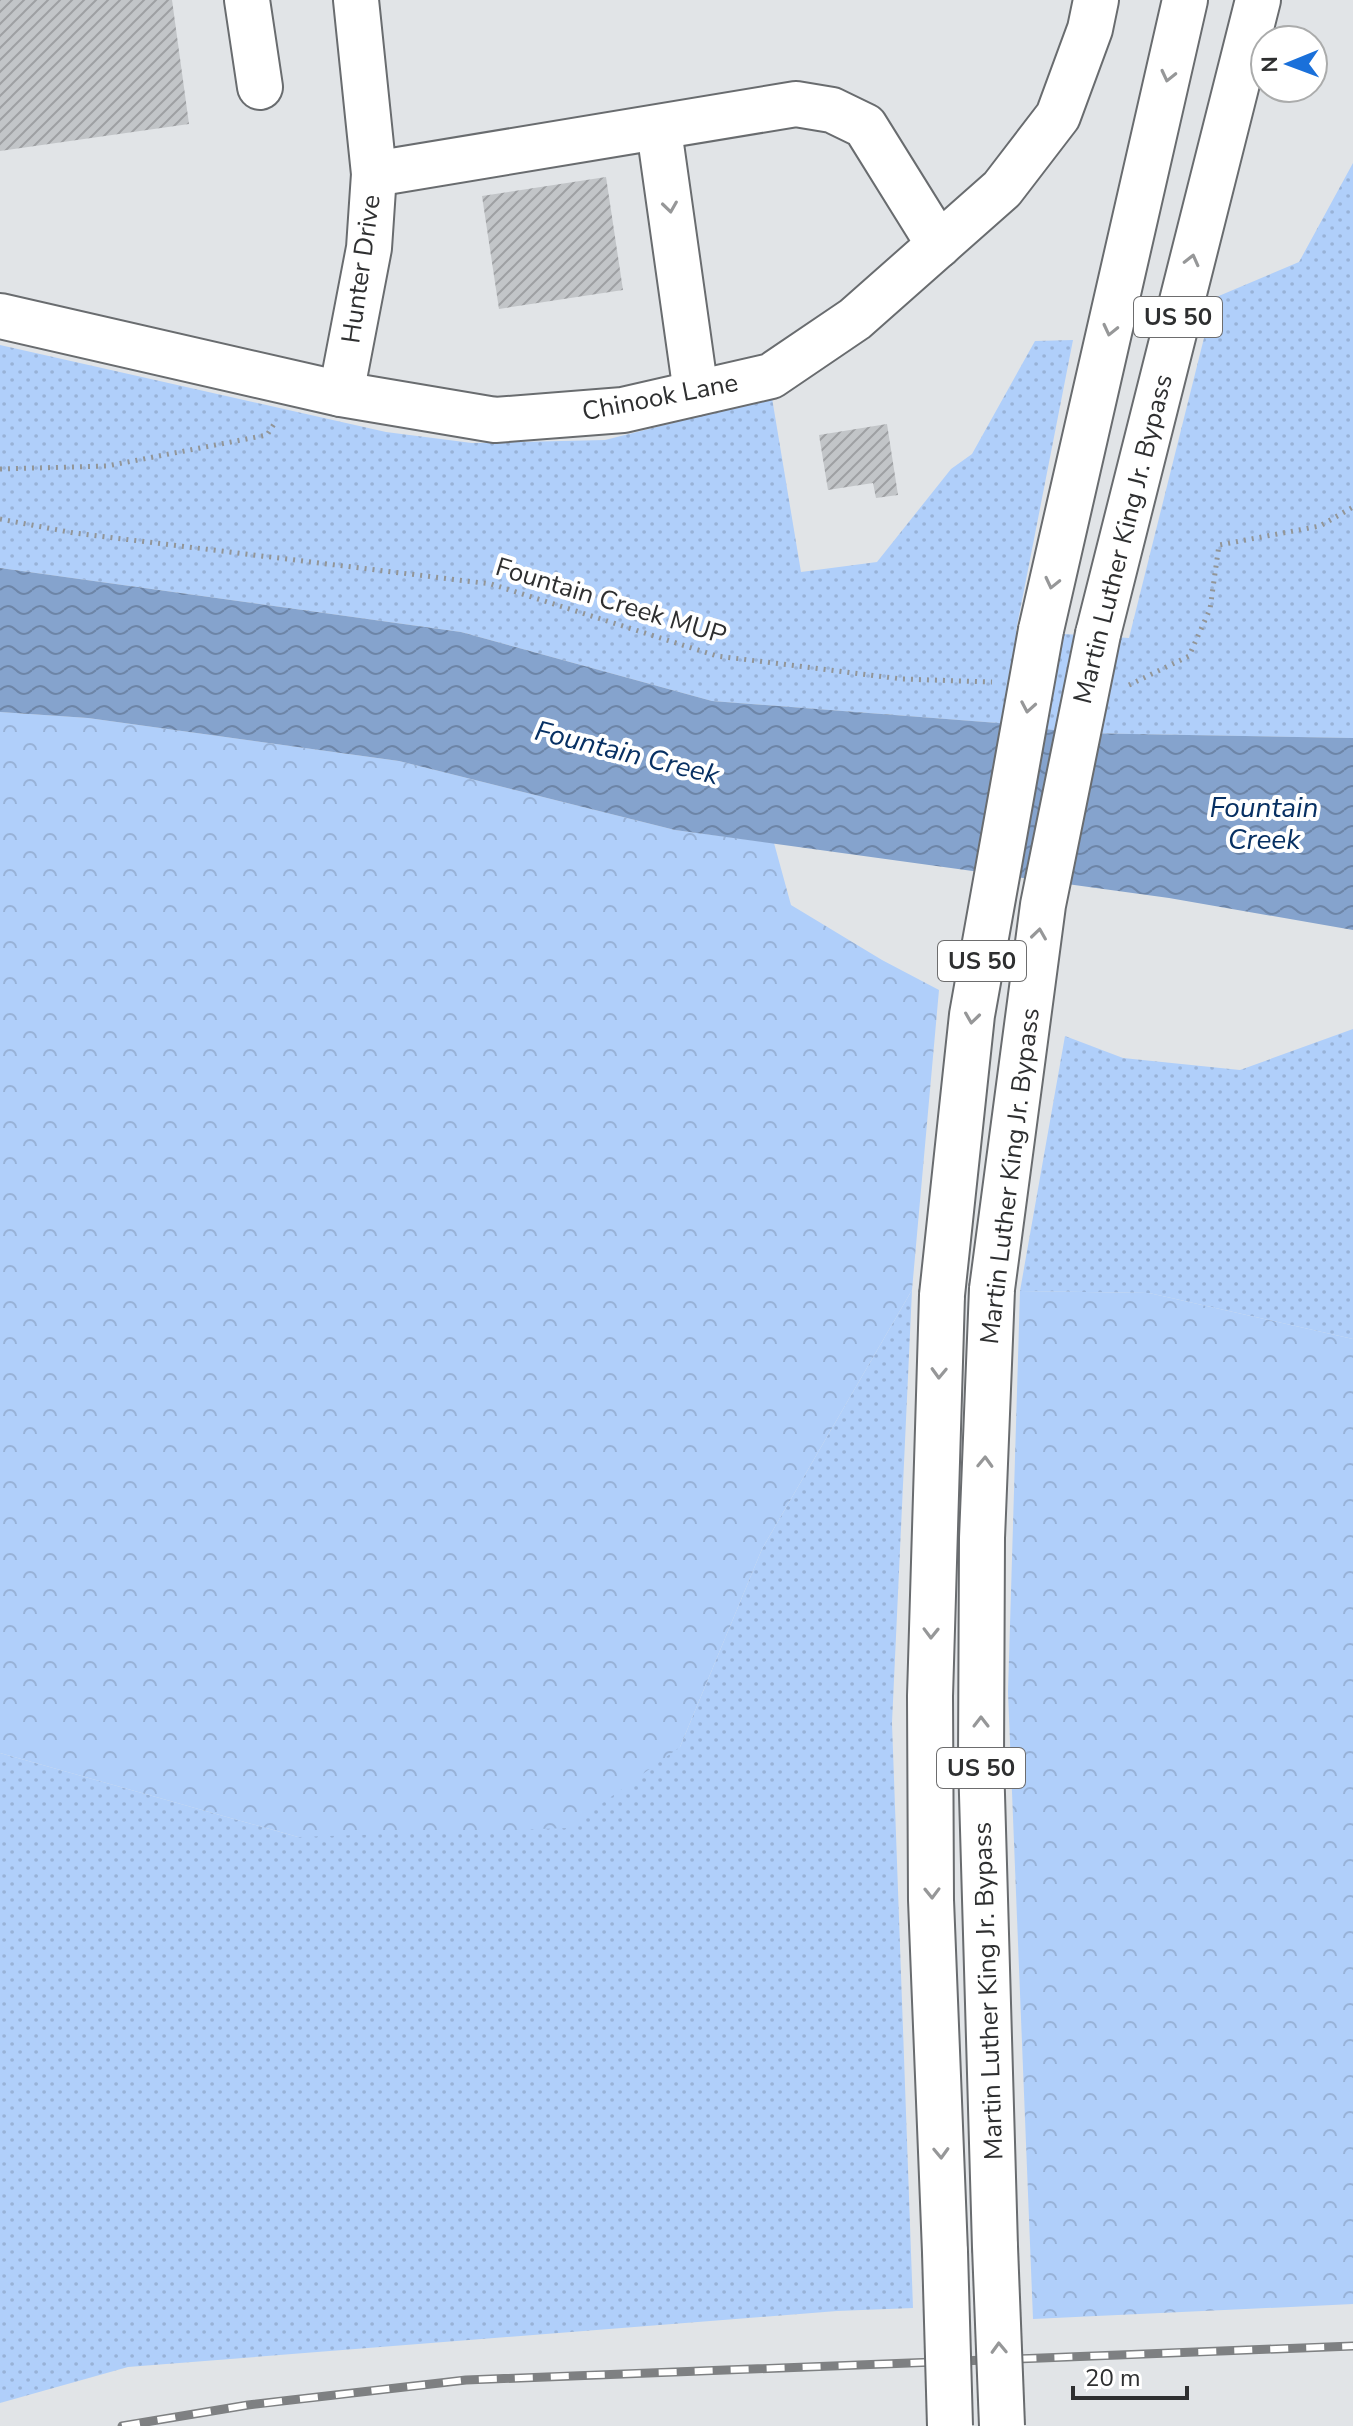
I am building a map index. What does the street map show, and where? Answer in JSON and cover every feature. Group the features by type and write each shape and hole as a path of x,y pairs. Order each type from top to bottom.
{"main road":[{"path":"247,0 260,87"},
{"name":"Hunter Drive","path":"341,394 369,248 374,174 356,0"},
{"name":"Chinook Lane","path":"0,316 341,394 495,420 623,410 771,376 855,319 1002,189 1058,116 1090,29 1096,0"},
{"name":"Martin Luther King Jr. Bypass","path":"950,2426 931,1900 930,1696 942,1295 972,1015 1041,630 1185,0"},
{"name":"Martin Luther King Jr. Bypass","path":"1002,2426 981,1760 982,1538 992,1289 1043,905 1098,634 1258,0"},
{"path":"374,174 659,130 796,104 832,110 865,126 939,245"},
{"path":"659,130 696,393"}],"path":[{"path":"0,469 107,466 267,435 291,381"},
{"path":"1126,687 1189,656 1210,609 1219,545 1320,526 1353,507"},
{"name":"Fountain Creek MUP","path":"0,519 74,533 491,584 717,656 902,679 998,682"}],"green space":[{"path":"1353,163 1353,738 1077,733 998,723 712,701 461,632 0,568 0,345 386,432 472,443 605,440 772,398 801,572 877,562 951,469 972,454 1035,341 1073,340 1016,631 1129,638 1214,298 1299,262"},
{"path":"0,712 88,718 399,761 675,830 774,843 791,905 939,990 912,1290 762,1549 680,1747 568,1828 298,1837 0,1753"},
{"path":"1353,1029 1353,1339 1149,1293 1020,1291 1065,1036 1123,1058 1240,1070"},
{"path":"912,1290 892,1723 913,2308 837,2311 128,2367 0,2403 0,1753 298,1837 680,1747 762,1549"},
{"path":"1020,1291 1149,1293 1353,1339 1353,2304 1033,2319 1008,1692"}],"water":[{"name":"Fountain Creek","path":"0,568 461,632 712,701 998,723 1077,733 1353,738 1353,930 1169,898 675,830 399,761 88,718 0,712"}],"building":[{"path":"0,0 172,0 189,124 0,151"},
{"path":"606,177 623,290 499,309 482,196"},
{"path":"887,424 898,495 876,498 873,483 828,490 819,435"}],"railway":[{"path":"122,2426 248,2405 466,2380 1353,2346"}]}
